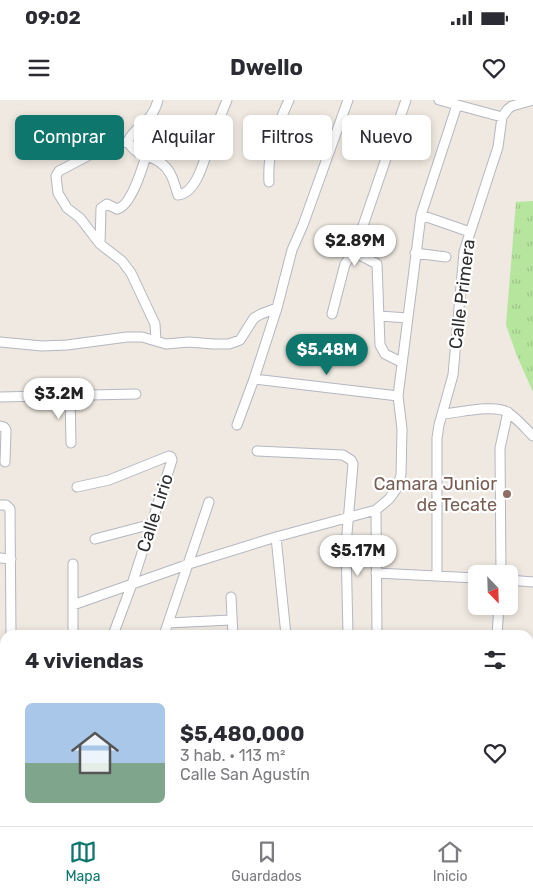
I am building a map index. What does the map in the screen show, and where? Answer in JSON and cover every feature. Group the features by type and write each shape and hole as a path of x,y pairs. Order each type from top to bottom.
{"street":[{"path":"128,141 130,136 155,111 158,100"},
{"path":"222,115 227,100"},
{"path":"269,182 268,166 270,151 289,100"},
{"path":"236,425 254,380 277,308 292,250 304,225 348,100"},
{"path":"332,314 345,264 354,252 406,100"},
{"path":"439,100 464,104 502,117 512,106 533,100"},
{"path":"73,605 189,564 276,537 349,519 376,510 389,499 397,488 400,475 402,429 398,396 421,214 464,104"},
{"name":"Calle Primera","path":"437,576 437,438 453,375 464,252 498,147 502,117"},
{"path":"128,141 134,150"},
{"path":"128,141 102,148 60,171 56,176 58,193 67,208 80,218 100,244 122,261 131,273 155,324 156,341"},
{"path":"100,244 101,208 107,204 117,209 125,204 140,175 145,160"},
{"path":"155,160 166,167 173,179 177,194 184,194 192,186 205,160"},
{"path":"421,214 470,232"},
{"path":"354,252 377,264 380,345 382,350 390,357 401,362"},
{"path":"415,253 446,257"},
{"path":"0,342 42,346 127,337 142,338 166,344 236,342 244,336 254,318 277,308"},
{"path":"379,316 408,318"},
{"path":"254,380 398,396"},
{"path":"0,397 136,394"},
{"path":"70,396 71,443"},
{"path":"442,414 492,409 501,410 508,412 533,436"},
{"path":"501,565 500,448 508,412"},
{"path":"1,426 6,430 5,462"},
{"path":"258,451 343,455 351,460 354,468 346,545 348,630"},
{"name":"Calle Lirio","path":"77,487 109,480 169,456 172,460 132,584 115,630"},
{"path":"166,630 209,502"},
{"path":"4,506 12,558 11,630"},
{"path":"376,510 378,630"},
{"path":"95,539 152,524"},
{"path":"276,537 285,630"},
{"path":"0,558 12,558"},
{"path":"73,564 73,630"},
{"path":"376,573 468,578"},
{"path":"518,581 533,582"},
{"path":"231,597 232,630"},
{"path":"0,611 10,611"},
{"path":"497,630 498,615"},
{"path":"168,623 231,620"}],"green space":[{"path":"533,201 533,392 506,325 516,202"}],"place":[{"name":"Camara Junior de Tecate","path":"507,494"}]}
